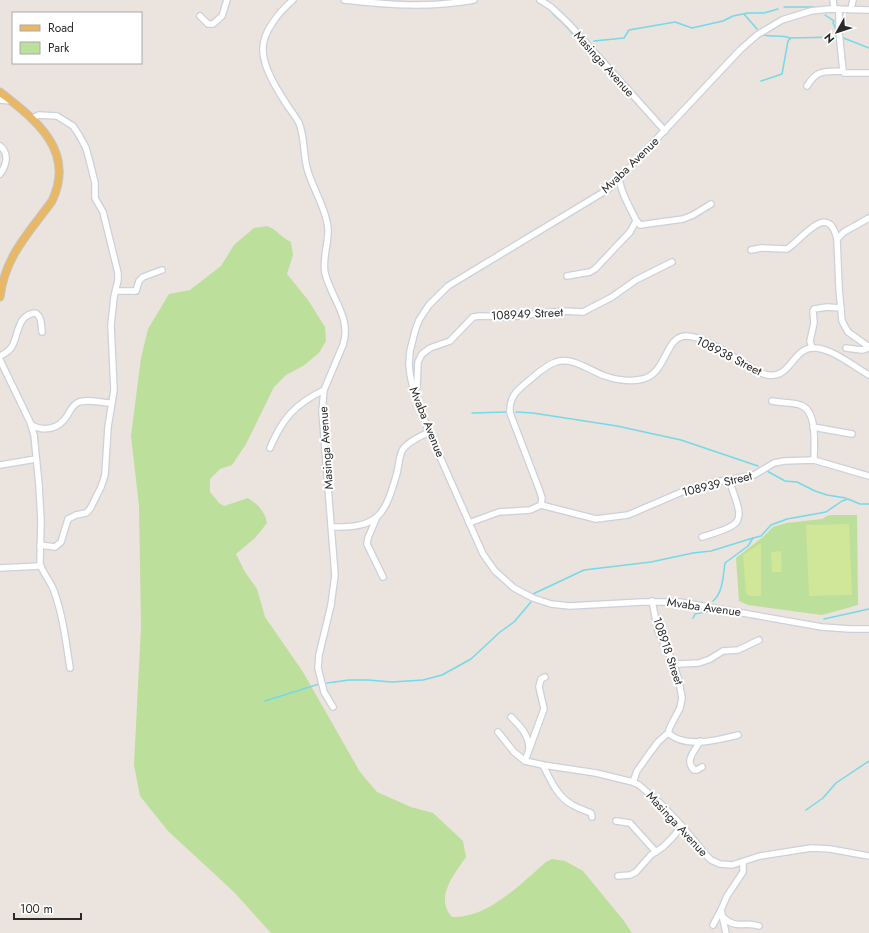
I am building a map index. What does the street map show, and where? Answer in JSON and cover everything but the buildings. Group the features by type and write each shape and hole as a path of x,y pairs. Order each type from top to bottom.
{"main road":[{"path":"0,92 32,118 47,136 56,151 60,169 58,184 52,201 13,256 4,279 0,297"}],"street":[{"path":"200,16 208,24 213,24 222,16 227,0"},
{"name":"Masinga Avenue","path":"293,0 279,13 264,39 263,50 268,70 302,134 307,168 326,220 328,236 325,251 325,272 331,290 341,310 345,328 345,337 324,390 323,428 335,574 331,605 319,655 318,668 324,692 333,707"},
{"path":"344,0 383,5 426,5 474,0"},
{"name":"Masinga Avenue","path":"540,0 551,7 569,24 665,131"},
{"path":"833,0 837,9 843,71"},
{"path":"851,9 854,0"},
{"name":"Mvaba Avenue","path":"869,10 837,9 812,11 790,17 757,35 740,50 665,131 619,179 606,190 460,278 437,296 419,320 412,341 409,364 414,393 429,432 483,554 492,568 514,588 533,598 551,604 570,606 652,601 692,604 822,627 850,630 869,629"},
{"path":"807,86 813,77 820,72 843,71 844,73 869,73"},
{"path":"0,100 11,101"},
{"path":"32,118 39,115 48,114 57,116 73,126 86,148 95,183 95,198 103,212 117,264 118,280 112,325 114,390 111,403 102,487 90,509 68,519 59,545 55,547 40,545"},
{"path":"0,146 6,153 4,169 0,174"},
{"path":"619,179 622,194 636,221 640,225 683,219 711,204"},
{"path":"837,239 844,232 869,218"},
{"path":"567,276 590,272 595,269 630,232 636,221"},
{"path":"751,250 761,248 787,249 811,227 822,223 833,227 837,239 838,288 842,321 845,328 855,338 869,347"},
{"name":"108949 Street","path":"414,393 417,386 419,360 423,353 430,348 450,341 474,317 510,317 562,311 583,312 612,297 636,280 672,262"},
{"path":"116,291 136,291 139,281 143,277 162,270"},
{"path":"841,308 827,307 814,309 814,323 810,340 812,348 822,349 831,353 869,375"},
{"path":"0,356 10,349 21,322 30,315 36,313 39,315 41,318 42,332"},
{"name":"108938 Street","path":"541,505 542,498 510,413 510,403 514,394 518,390 539,372 553,363 559,361 569,361 584,366 603,376 622,380 643,379 649,377 659,369 676,339 686,336 703,341 764,374 775,375 786,370 800,353 812,348"},
{"path":"846,348 862,350 869,347"},
{"path":"0,360 31,425 36,459 41,521 40,566 51,583 58,603 65,633 70,668"},
{"path":"270,448 276,435 292,411 305,400 324,390"},
{"path":"772,401 798,404 803,406 811,414 814,460"},
{"path":"31,425 40,429 54,427 60,424 67,417 71,409 78,403 111,403"},
{"path":"813,427 852,434"},
{"path":"332,527 356,527 370,523 376,518 386,505 402,451 409,444 429,432"},
{"path":"0,465 36,459"},
{"name":"108939 Street","path":"541,505 600,519 632,514 684,491 711,483 754,475 778,462 814,460 869,476"},
{"path":"702,537 731,527 735,525 738,520 740,515 738,505 729,480"},
{"path":"469,523 499,512 530,510 541,505"},
{"path":"376,518 368,538 368,544 383,577"},
{"path":"0,568 40,566"},
{"name":"108918 Street","path":"633,782 639,768 649,754 658,742 668,733 680,708 682,698 679,681 673,662 658,631 652,601"},
{"path":"673,662 679,664 699,663 710,659 723,651 738,650 759,640"},
{"path":"526,761 544,708 539,687 541,679 545,677"},
{"path":"511,717 525,734 529,743 529,750"},
{"name":"Masinga Avenue","path":"498,732 514,752 526,761 596,773 633,782 645,789 660,802 711,860 720,864 725,865 743,862 760,856 811,848 830,849 869,856"},
{"path":"668,733 676,739 700,742 738,735"},
{"path":"700,742 696,750 691,754 690,765 694,770 697,770 702,766"},
{"path":"543,765 554,786 562,796 571,804 591,813 592,817"},
{"path":"616,821 630,823 656,852"},
{"path":"618,876 630,875 636,872 651,855 663,847 672,838 682,826"},
{"path":"713,925 727,896 743,872 743,862"},
{"path":"721,910 726,933"},
{"path":"723,916 734,925 753,924 759,926"}],"green space":[{"path":"267,226 274,229 291,242 293,255 287,274 308,300 325,327 326,341 319,353 303,366 286,375 274,387 246,444 232,465 220,469 210,479 210,492 219,503 224,506 248,498 257,505 266,519 267,523 255,538 236,554 245,572 257,589 265,617 303,672 360,772 377,792 411,807 433,813 463,841 466,857 452,878 446,894 445,902 447,910 452,917 465,916 491,906 515,889 546,862 552,859 565,861 583,871 632,933 271,933 234,892 168,831 140,796 134,765 141,627 139,506 131,436 141,358 148,329 169,294 190,290 221,266 234,245 254,228"},
{"path":"829,515 857,515 858,605 822,615 748,605 739,601 736,558 763,537 773,527 786,523 822,519"},
{"path":"849,524 852,595 809,596 806,525"},
{"path":"761,543 761,596 749,596 746,593 743,555"},
{"path":"781,551 782,572 772,572 771,552"}],"waterway":[{"path":"784,7 813,7"},
{"path":"594,41 624,38 629,30 675,22 692,28 723,21 733,16 748,13 764,13 778,9"},
{"path":"553,14 578,40 582,42"},
{"path":"744,14 757,29"},
{"path":"825,15 834,21 833,23 837,32"},
{"path":"764,35 790,38"},
{"path":"761,81 782,74 788,41 791,38 837,37"},
{"path":"841,37 869,48"},
{"path":"472,413 507,412"},
{"path":"516,412 533,413 617,426 681,440 758,466"},
{"path":"767,471 785,481 797,482 827,495 846,498"},
{"path":"713,601 721,589 725,563 748,546 753,538 761,536 771,525 787,519 826,512 842,501 848,499 860,504 869,504"},
{"path":"533,594 584,570 651,562 693,553 711,551 753,538"},
{"path":"327,683 349,680 392,682 423,680 442,675 471,659 500,632 514,622 531,602"},
{"path":"824,619 869,609"},
{"path":"693,618 695,614 711,611"},
{"path":"265,701 319,684"},
{"path":"806,810 823,798 836,783 869,761"}]}
